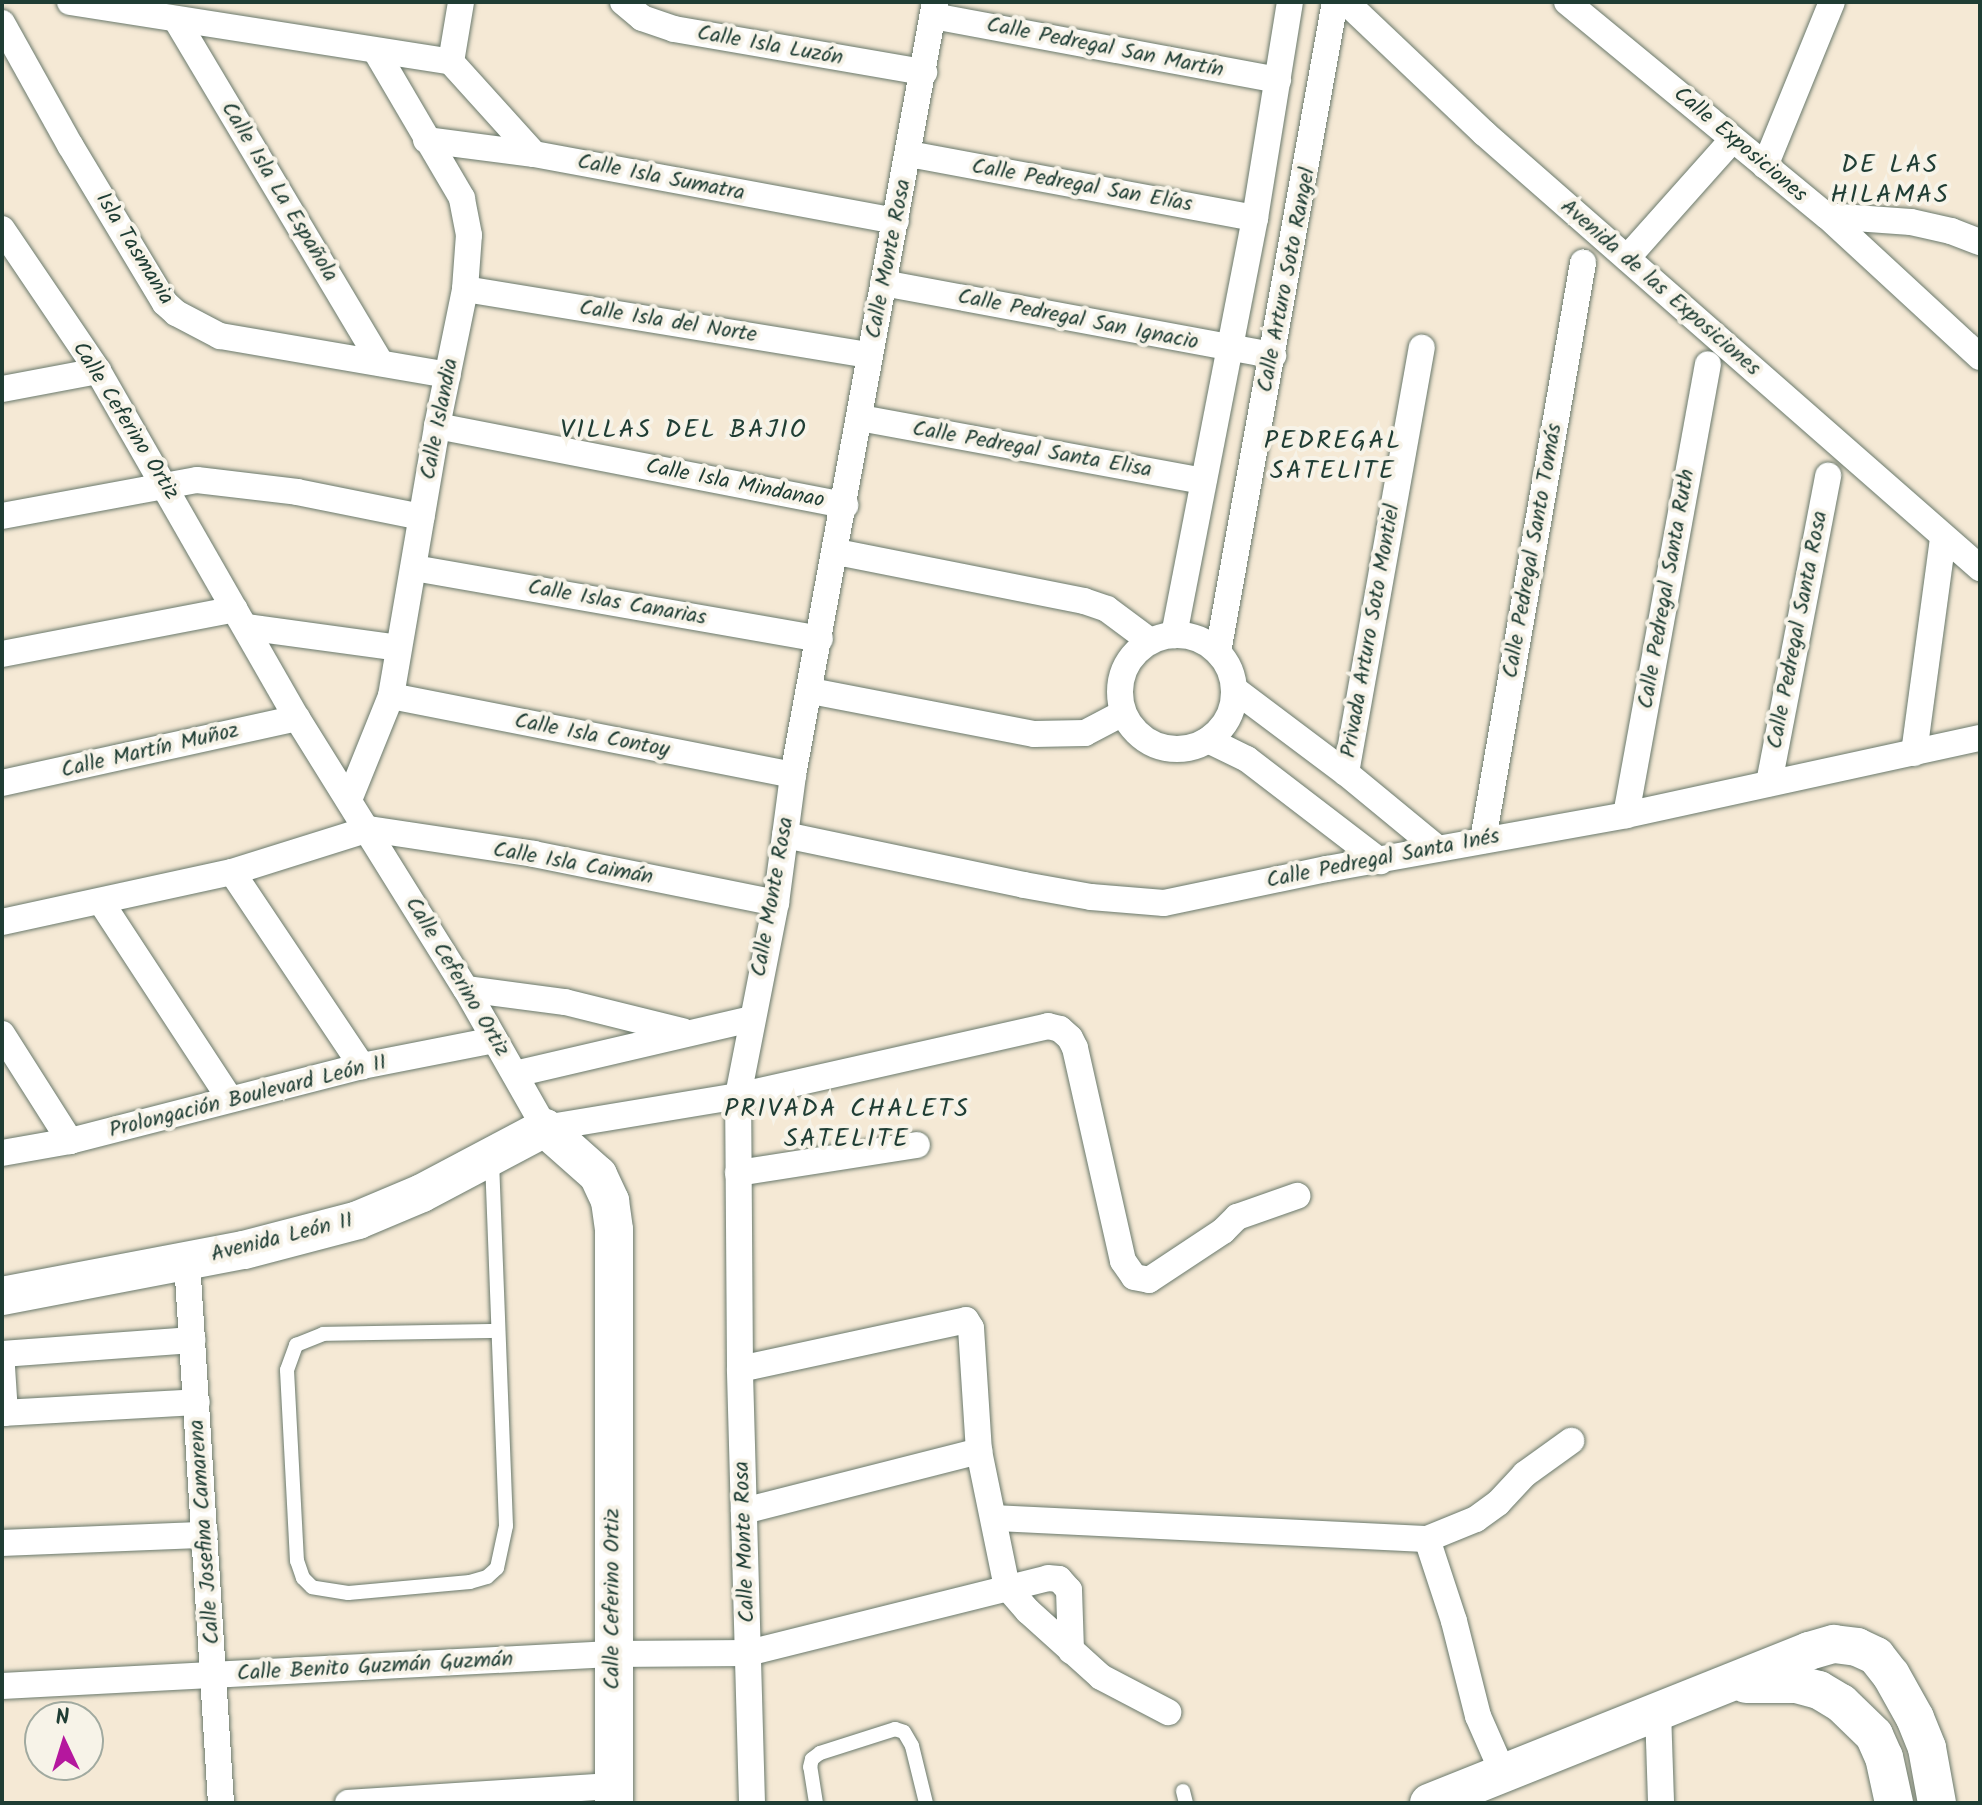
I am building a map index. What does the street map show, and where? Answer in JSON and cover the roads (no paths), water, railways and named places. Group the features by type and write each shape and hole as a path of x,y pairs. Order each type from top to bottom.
{"street":[{"path":"70,2 377,53 451,62 534,154"},
{"path":"451,62 461,2"},
{"name":"Calle Isla Luzón","path":"623,2 642,18 674,29 924,72"},
{"name":"Calle Arturo Soto Rangel","path":"1162,638 1203,481 1231,348 1290,2"},
{"name":"Calle Arturo Soto Rangel","path":"1218,652 1335,2"},
{"name":"Avenida de las Exposiciones","path":"1346,2 1484,133 1980,568"},
{"name":"Calle Exposiciones","path":"1567,2 1827,216 1980,357"},
{"path":"1765,166 1832,2"},
{"name":"Calle Monte Rosa","path":"752,1803 740,1369 738,1096 776,903 793,775 837,552 934,9"},
{"name":"Calle Pedregal San Martín","path":"934,9 1278,80"},
{"name":"Calle Isla La Española","path":"177,21 381,363"},
{"name":"Isla Tasmania","path":"2,23 70,145 165,303 176,313 202,330 220,336 448,375"},
{"name":"Calle Islandia","path":"349,800 391,696 437,426 465,289 469,235 467,209 377,53"},
{"path":"1627,258 1733,139"},
{"name":"Calle Isla Sumatra","path":"426,140 534,154 896,221"},
{"name":"Calle Pedregal San Elías","path":"909,154 1255,218"},
{"path":"1827,216 1911,222 1980,242"},
{"name":"Calle Ceferino Ortiz","path":"2,229 9,256 98,371 297,718 466,989 545,1128 598,1175 610,1201 615,1272 611,1654 614,1795"},
{"name":"Calle Pedregal Santo Tomás","path":"1483,840 1583,263"},
{"name":"Calle Pedregal San Ignacio","path":"883,283 1273,355"},
{"name":"Calle Isla del Norte","path":"465,289 870,355"},
{"name":"Privada Arturo Soto Montiel","path":"1346,773 1422,348"},
{"name":"Calle Pedregal Santa Ruth","path":"1626,815 1708,364"},
{"path":"2,389 98,371"},
{"name":"Calle Pedregal Santa Elisa","path":"860,418 1203,481"},
{"name":"Calle Isla Mindanao","path":"437,426 845,505"},
{"name":"Calle Pedregal Santa Rosa","path":"1769,783 1828,476"},
{"path":"2,516 197,480 234,482 422,517"},
{"path":"1914,753 1943,538"},
{"path":"837,552 1084,601 1107,609 1162,638 1198,638 1218,652 1229,669 1234,689 1232,709 1222,726 1208,740 1189,748 1169,748 1150,743 1134,730 1123,713 1119,697 1126,664 1162,638"},
{"name":"Calle Islas Canarias","path":"414,568 820,639"},
{"path":"2,654 241,618 399,648"},
{"path":"1234,689 1346,773 1437,848"},
{"path":"811,691 1034,734 1085,733 1123,713"},
{"name":"Calle Isla Contoy","path":"391,696 793,775"},
{"name":"Calle Martín Muñoz","path":"2,783 297,718"},
{"name":"Calle Pedregal Santa Inés","path":"785,835 1024,885 1091,897 1164,903 1437,848 1626,815 1980,738"},
{"path":"1208,740 1247,759 1380,861"},
{"path":"2,922 232,872 369,829"},
{"name":"Calle Isla Caimán","path":"369,829 534,854 776,903"},
{"path":"232,872 362,1066"},
{"path":"101,902 230,1099"},
{"path":"466,989 565,1002 686,1032"},
{"path":"515,1074 751,1019"},
{"path":"545,1128 738,1096 1026,1028 1060,1029 1070,1038 1080,1067 1123,1261 1134,1277 1149,1280 1223,1231 1237,1217 1252,1209 1297,1196"},
{"path":"2,1034 70,1141"},
{"name":"Prolongación Boulevard León II","path":"2,1153 70,1141 362,1066 494,1040"},
{"name":"Avenida León II","path":"2,1296 187,1261 304,1236 358,1220 422,1193 545,1128"},
{"path":"738,1173 917,1145"},
{"name":"Calle Josefina Camarena","path":"187,1261 221,1803"},
{"path":"740,1369 966,1320 971,1328 979,1451 1007,1587 1101,1677 1168,1712"},
{"path":"2,1354 192,1340"},
{"path":"2,1367 4,1413 197,1402"},
{"path":"995,1518 1427,1539 1476,1519 1525,1474 1571,1441"},
{"path":"744,1511 979,1451"},
{"path":"2,1543 205,1535"},
{"path":"1427,1539 1450,1608 1478,1716 1503,1773"},
{"name":"Calle Benito Guzmán Guzmán","path":"2,1686 611,1654 748,1653 1007,1587 1059,1579 1069,1590 1071,1651"},
{"path":"1429,1803 1723,1684 1834,1644 1857,1647 1876,1656 1891,1675 1915,1718 1927,1748 1937,1803"},
{"path":"1841,1703 1891,1675"},
{"path":"1723,1684 1796,1684 1819,1690 1841,1703 1874,1735 1884,1757 1894,1803"},
{"path":"1658,1711 1661,1803"},
{"path":"348,1803 614,1795"}],"lane":[{"path":"492,1157 506,1526 497,1568 487,1577 470,1582 348,1593 312,1587 303,1578 297,1561 287,1370 296,1345 323,1334 497,1331"},
{"path":"815,1803 810,1767 812,1759 857,1739 895,1729 904,1732 912,1746 926,1803"}],"district":[{"name":"DE LAS HILAMAS","path":"1890,181"},
{"name":"VILLAS DEL BAJIO","path":"684,431"},
{"name":"PEDREGAL SATELITE","path":"1333,457"},
{"name":"PRIVADA CHALETS SATELITE","path":"847,1125"}]}
